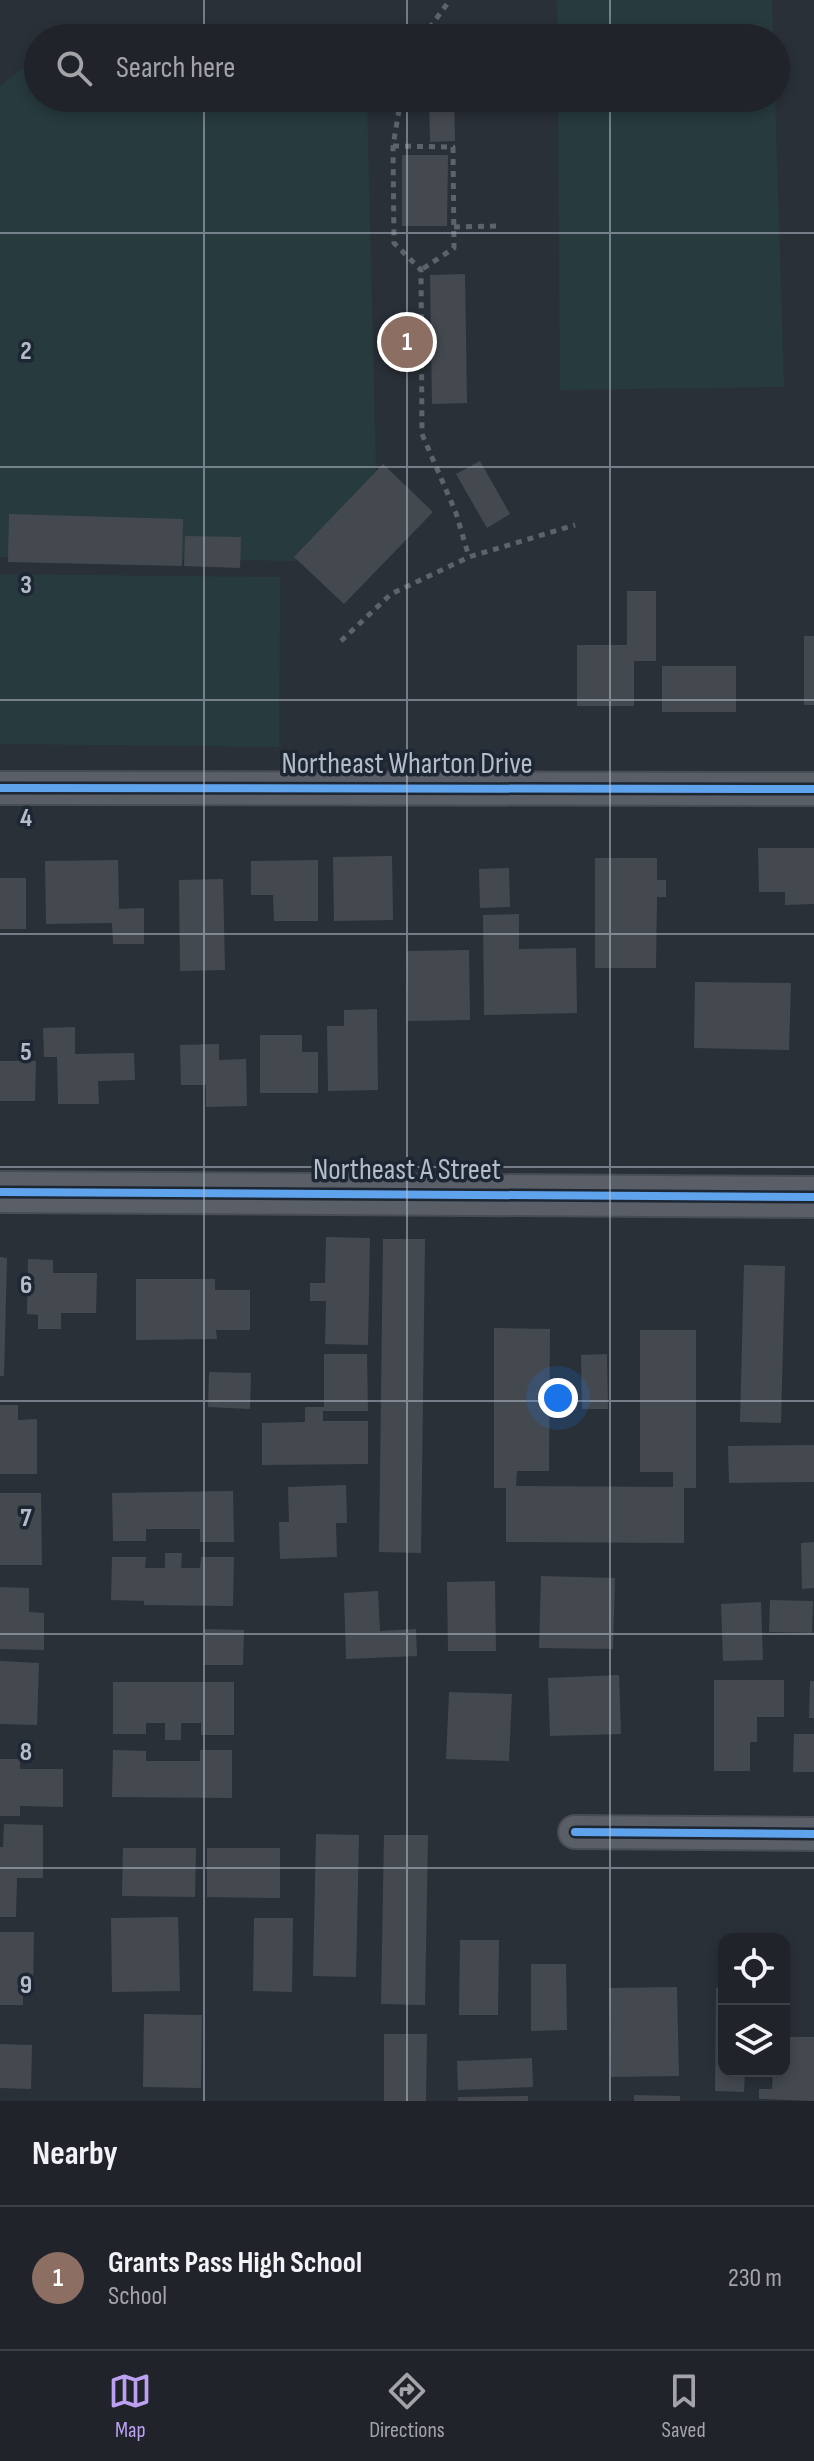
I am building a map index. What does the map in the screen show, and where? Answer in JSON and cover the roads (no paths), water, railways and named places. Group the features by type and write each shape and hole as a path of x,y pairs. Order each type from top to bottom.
{"street":[{"name":"Northeast Wharton Drive","path":"0,788 814,789"},
{"name":"Northeast A Street","path":"0,1192 814,1197"},
{"path":"575,1832 814,1834"}],"place":[{"name":"Grants Pass High School","path":"407,342"}]}
